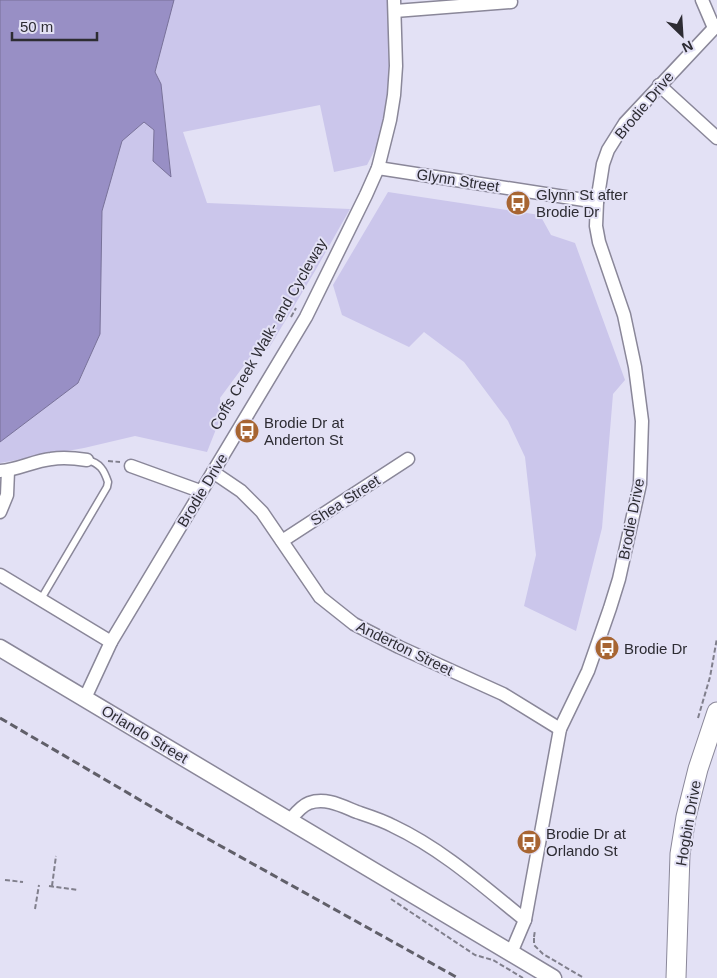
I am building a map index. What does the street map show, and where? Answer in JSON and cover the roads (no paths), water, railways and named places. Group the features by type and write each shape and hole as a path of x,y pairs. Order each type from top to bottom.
{"main road":[{"name":"Hogbin Drive","path":"674,974 680,854 686,817 698,769 717,712"}],"street":[{"path":"702,0 716,26"},
{"path":"394,6 511,2"},
{"name":"Brodie Drive","path":"85,698 111,642 306,316 366,195 378,168 394,95 396,66 394,6"},
{"name":"Brodie Drive","path":"510,953 524,920 560,729 588,672 610,608 619,579 640,484 642,421 635,367 624,315 599,242 596,226 596,202 603,164 616,134 625,123 716,26"},
{"path":"659,85 717,138"},
{"name":"Glynn Street","path":"378,168 596,202"},
{"path":"0,512 7,495 4,471 49,459 68,457 87,460"},
{"name":"Shea Street","path":"282,541 408,458"},
{"path":"128,465 200,491"},
{"name":"Anderton Street","path":"213,472 241,491 262,512 320,597 354,624 399,647 503,694 560,729"},
{"path":"0,575 111,642"},
{"name":"Orlando Street","path":"0,648 553,978"},
{"path":"290,820 299,809 308,803 320,801 333,802 394,826 431,847 466,872 524,920"}],"lane":[{"path":"41,599 108,482 100,466 96,462 87,460"}],"railway":[{"path":"0,718 174,820 458,978"}],"place":[{"name":"Glynn St after Brodie Dr","path":"518,203"},
{"name":"Brodie Dr at Anderton St","path":"247,431"},
{"name":"Brodie Dr","path":"607,648"},
{"name":"Brodie Dr at Orlando St","path":"529,842"}]}
